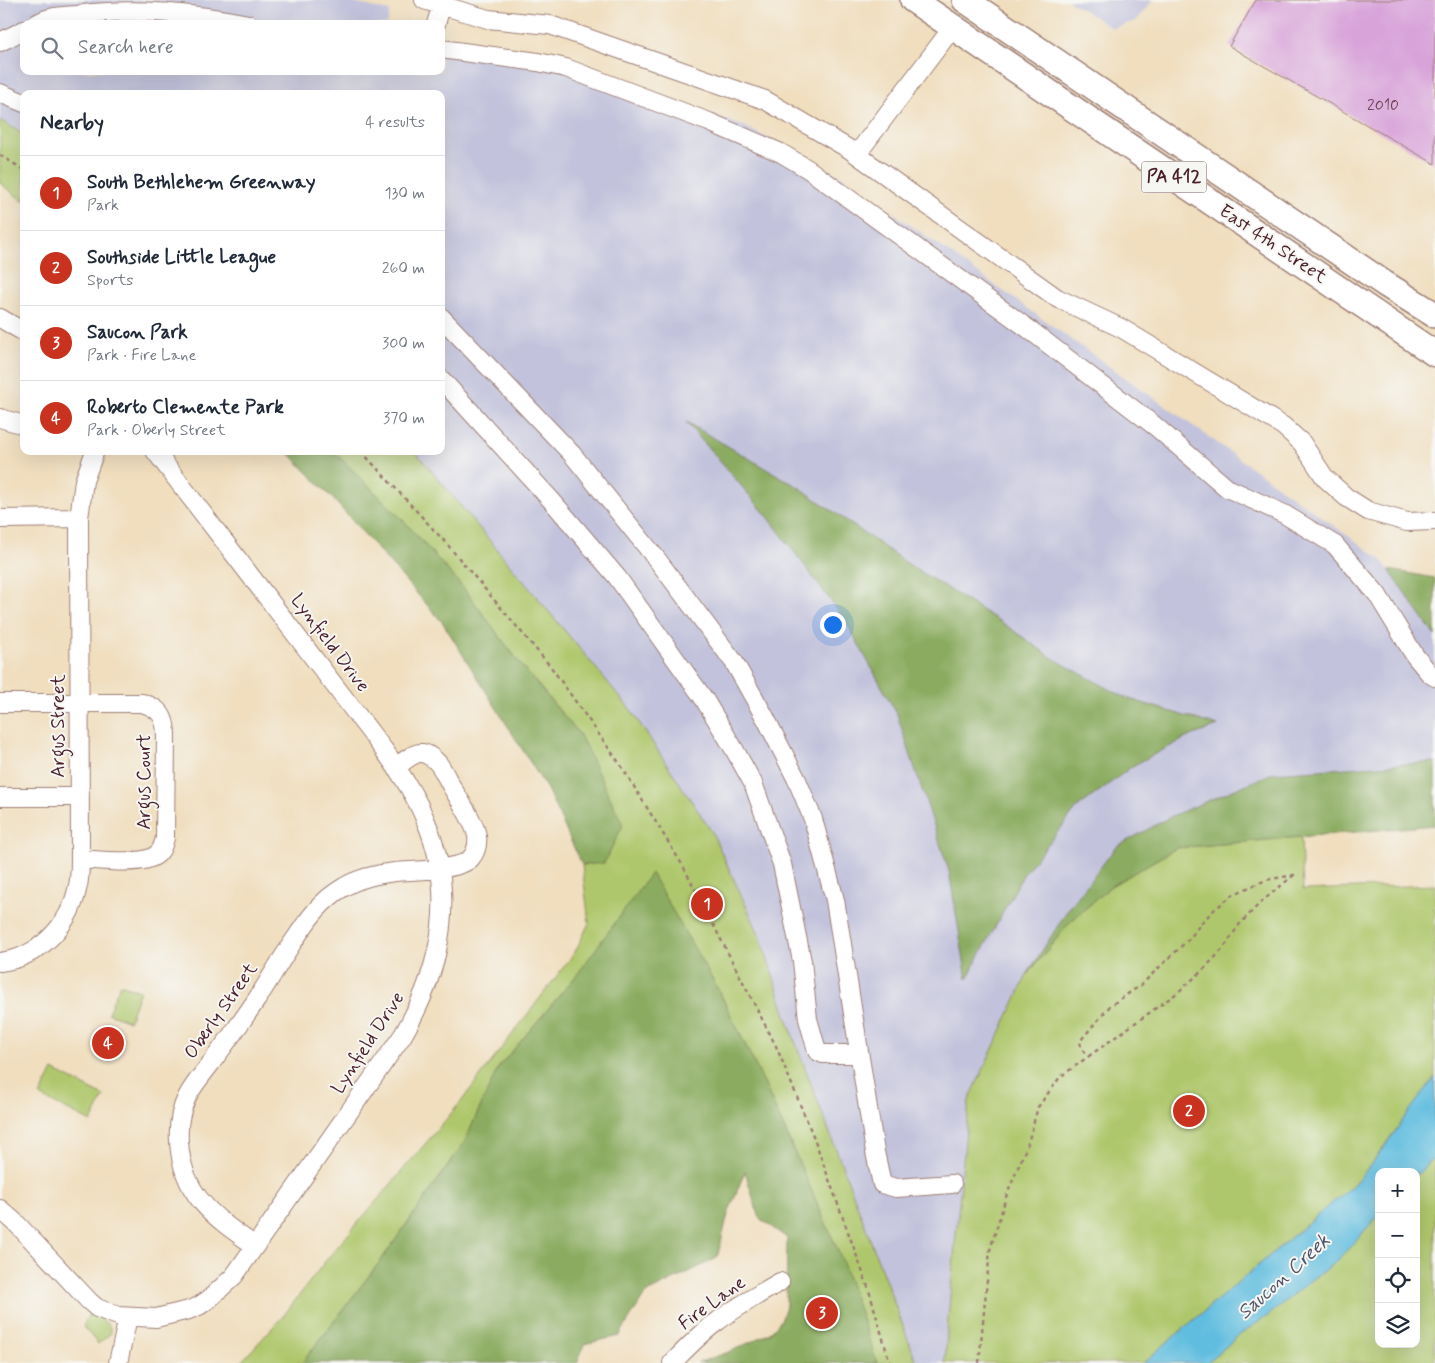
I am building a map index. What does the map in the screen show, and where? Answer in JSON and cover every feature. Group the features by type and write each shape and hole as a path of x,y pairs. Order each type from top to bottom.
{"highway":[{"name":"East 4th Street","path":"913,0 1435,354"},
{"name":"East 4th Street","path":"965,0 1377,278 1435,315"}],"street":[{"path":"424,0 442,3 488,19 550,25 764,100 857,154 1057,298 1121,328 1283,426 1302,443 1326,478 1346,497 1368,511 1407,522 1435,521"},
{"path":"437,20 442,3"},
{"path":"43,20 94,12 140,11 187,13 227,20"},
{"path":"857,154 953,27"},
{"path":"0,42 20,32"},
{"path":"445,50 538,62 566,68 750,139 781,153 808,169 1030,330 1156,426 1227,488 1284,514 1335,544 1377,594 1415,656 1430,674 1435,677"},
{"path":"0,93 20,101"},
{"path":"0,318 20,330"},
{"path":"445,321 572,454 659,562 734,662 797,780 812,819 825,863 835,900 874,1152 882,1184 896,1188 952,1184"},
{"path":"445,383 618,577 704,698 753,784 782,864 802,961 808,1019 817,1051 823,1054 859,1054"},
{"path":"0,418 20,424"},
{"name":"Argus Street","path":"0,962 34,950 49,940 65,918 74,900 79,882 79,518 84,481 92,455"},
{"name":"Lynfield Drive","path":"0,1209 16,1223 78,1291 97,1308 118,1316 161,1317 199,1306 234,1276 403,1035 414,1017 426,990 439,946 443,899 439,868 426,821 412,793 396,767 158,455"},
{"path":"0,519 79,518"},
{"path":"0,703 79,703"},
{"name":"Argus Court","path":"79,703 135,703 149,705 159,712 165,722 166,729 165,838 162,848 155,856 144,860 80,859"},
{"name":"Oberly Street","path":"256,1246 231,1230 210,1212 194,1193 184,1174 180,1154 179,1132 181,1114 188,1096 244,1019 308,919 327,898 346,885 370,877 459,865 472,857 477,840 474,826 440,766 431,757 420,753 414,754 396,767"},
{"path":"0,797 80,797"},
{"name":"Fire Lane","path":"672,1363 717,1322 744,1303 780,1282"},
{"path":"118,1363 128,1317"}],"path":[{"path":"0,155 20,168"},
{"path":"365,455 446,543 551,667 620,764 683,866 772,1038 795,1092 814,1138 865,1279 890,1363"},
{"path":"979,1363 990,1250 1006,1197 1028,1143 1038,1107 1060,1077 1090,1056 1177,993 1201,972 1223,948 1239,925 1294,875 1266,880 1246,888 1234,894 1215,909 1201,923 1191,937 1141,985 1110,1006 1080,1041 1080,1048 1090,1056"}],"shaded area":[{"path":"0,0 341,0 390,11 388,20 20,20 20,75 445,75 445,44 548,57 746,127 844,178 1382,560 1435,636 1435,762 1273,773 1116,847 1067,911 1027,975 969,1100 945,1363 917,1363 793,1036 759,934 630,709 418,455 445,455 445,90 20,90 20,132 0,120"},
{"path":"1068,0 1153,0 1136,21 1112,28"}],"green space":[{"path":"0,120 20,132 20,199 0,183"},
{"path":"686,422 800,488 908,564 1004,624 1054,659 1126,698 1218,726 1188,737 1134,765 1077,808 1023,875 967,979 949,871 897,714 845,620 769,518"},
{"path":"291,455 337,455 404,521 465,590 521,665 580,735 623,825 604,863 582,865 547,789 443,623 334,500"},
{"path":"337,455 418,455 630,709 712,832 759,934 793,1036 917,1363 697,1363 744,1346 776,1327 782,1319 786,1308 787,1273 838,1251 764,1083 719,991 576,976 498,1068 464,1143 382,1259 302,1363 240,1363 284,1315 327,1259 460,1103 575,952 589,923 582,865 604,862 580,735 521,665 465,590 404,521"},
{"path":"1389,570 1435,578 1435,636"},
{"path":"1435,762 1435,825 1176,848 1111,886 1070,922 1027,975 1067,911 1116,847 1172,816 1273,773"},
{"path":"1301,837 1303,890 1435,885 1435,1077 1366,1171 1342,1196 1143,1363 945,1363 969,1100 1027,975 1070,922 1111,886 1176,848"},
{"path":"651,873 719,991 764,1083 842,1260 877,1363 701,1362 729,1352 770,1333 781,1320 786,1306 787,1238 759,1218 745,1171 728,1214 717,1258 645,1294 619,1336 584,1344 577,1363 302,1363 382,1259 464,1143 498,1068 576,976"},
{"path":"120,984 140,991 129,1021 108,1013"},
{"path":"53,1070 104,1096 91,1122 40,1096"},
{"path":"1435,1156 1435,1360 1433,1363 1207,1363 1238,1336 1336,1262 1375,1219 1375,1348 1420,1348 1420,1172"},
{"path":"90,1311 109,1325 111,1333 98,1344 83,1327"}],"water":[{"name":"Saucon Creek","path":"1435,1077 1435,1156 1420,1172 1420,1168 1375,1168 1375,1219 1336,1262 1308,1282 1269,1315 1238,1336 1207,1363 1143,1363 1349,1189 1376,1158"}],"building":[{"path":"1256,0 1435,0 1435,164 1229,46"}],"place":[{"name":"South Bethlehem Greenway","path":"707,904"},
{"name":"Roberto Clemente Park","path":"108,1043"},
{"name":"Southside Little League","path":"1189,1111"},
{"name":"Saucon Park","path":"822,1313"}]}
